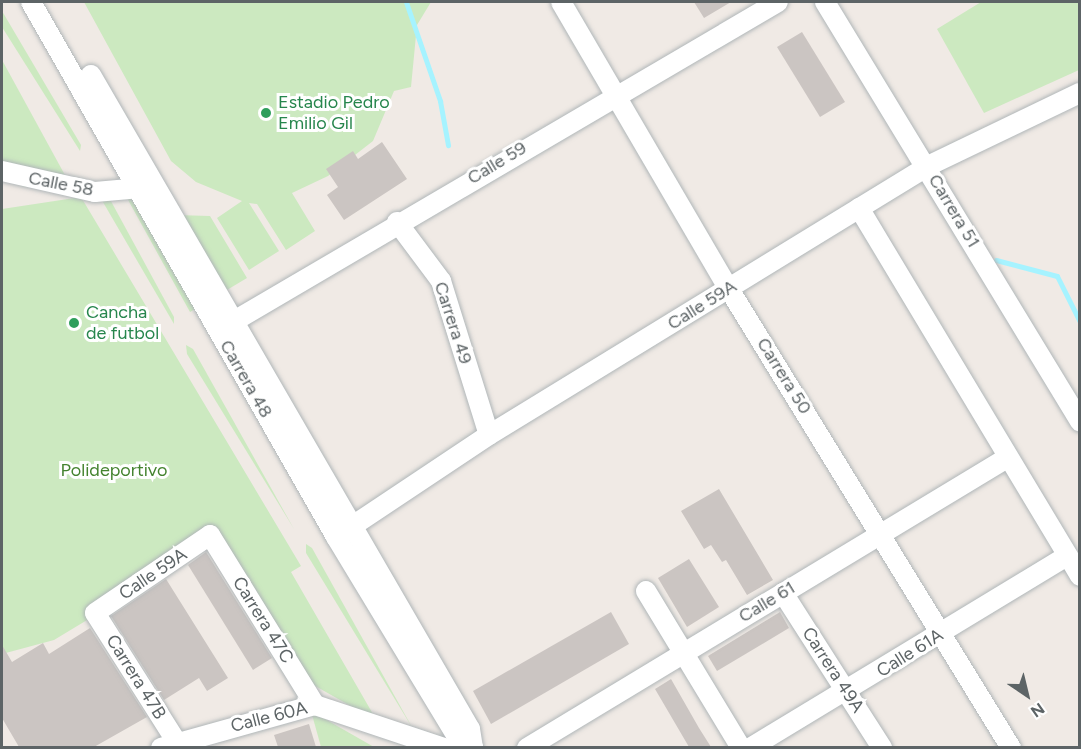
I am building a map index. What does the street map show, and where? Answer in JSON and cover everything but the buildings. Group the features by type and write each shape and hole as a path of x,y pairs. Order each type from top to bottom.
{"street":[{"name":"Carrera 48","path":"30,2 68,50"},
{"name":"Carrera 48","path":"45,2 68,50 226,326 336,537 457,736 473,747"},
{"name":"Carrera 50","path":"561,2 729,289 941,634 1006,746"},
{"name":"Calle 59","path":"226,326 615,93 778,2"},
{"name":"Carrera 51","path":"825,2 928,166 1080,422"},
{"name":"Calle 59A","path":"336,537 489,435 928,166 1080,93"},
{"name":"Calle 58","path":"2,171 95,192 149,188"},
{"path":"859,208 1007,458 1080,576"},
{"name":"Carrera 49","path":"397,222 441,280 489,435"},
{"name":"Carrera 48","path":"226,326 354,525 470,729 473,747"},
{"name":"Calle 61","path":"527,747 682,651 1007,458"},
{"name":"Calle 59A","path":"95,613 210,535"},
{"name":"Carrera 47C","path":"210,535 315,705"},
{"name":"Calle 61A","path":"750,747 848,692 1067,556"},
{"path":"646,591 741,747"},
{"name":"Carrera 49A","path":"783,593 882,747"},
{"name":"Carrera 47B","path":"95,613 169,744"},
{"name":"Calle 60A","path":"169,744 315,705 444,747"}],"green space":[{"name":"Estadio Pedro Emilio Gil","path":"84,2 431,2 417,25 411,87 394,91 373,141 328,176 292,193 315,231 286,250 257,204 249,203 279,251 249,270 217,218 242,201 196,182 171,161"},
{"path":"981,2 1079,2 1079,70 984,113 937,29"},
{"path":"2,11 81,145 80,151 2,27"},
{"path":"2,60 66,177 62,181 25,187 2,178"},
{"path":"122,189 176,215 210,216 247,278 190,312"},
{"path":"106,192 174,317 174,324 100,197"},
{"name":"Polideportivo","path":"81,197 301,566 291,572 377,721 310,683 218,541 54,640 2,654 2,209"},
{"path":"186,345 193,349 294,529 187,354"},
{"path":"306,544 312,548 413,729 306,553"},
{"path":"311,711 374,747 321,747"}],"waterway":[{"path":"406,2 440,101 448,145"},
{"path":"996,260 1057,276 1080,322"}],"place":[{"name":"Estadio Pedro Emilio Gil","path":"266,113"},
{"name":"Cancha de futbol","path":"74,323"}]}
